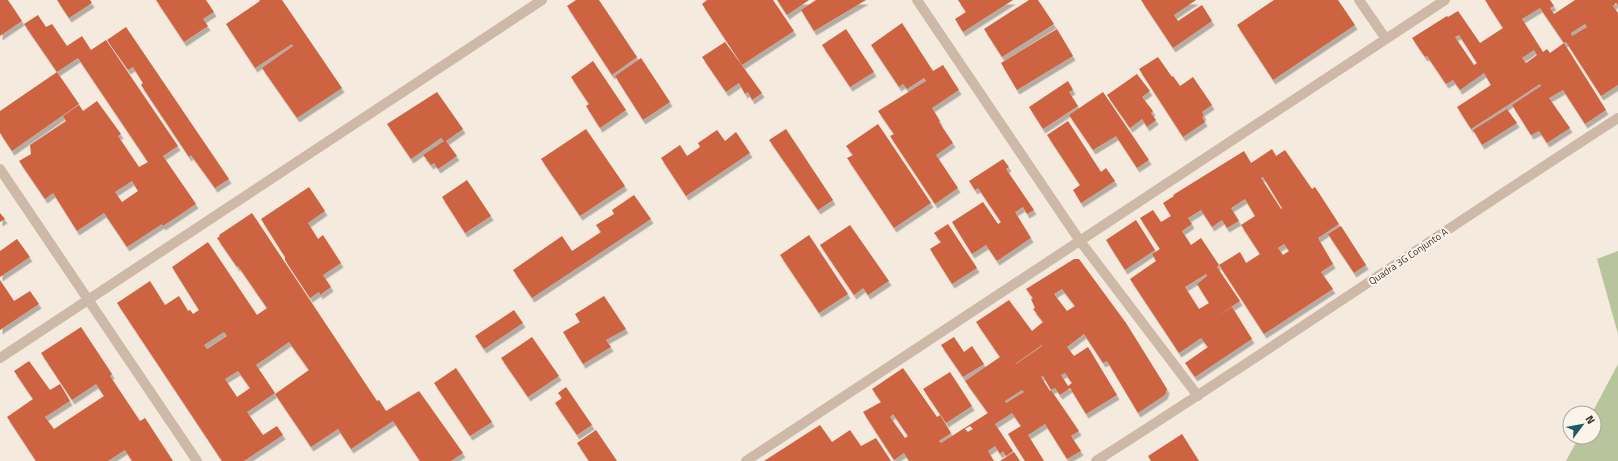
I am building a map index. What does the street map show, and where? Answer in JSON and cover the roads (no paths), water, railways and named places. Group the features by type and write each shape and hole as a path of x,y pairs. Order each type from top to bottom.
{"street":[{"path":"0,358 542,0"},
{"path":"917,0 1080,241 1198,396"},
{"path":"1359,0 1386,39"},
{"path":"746,461 1445,0"},
{"name":"Quadra 3G Conjunto A","path":"1096,461 1198,396 1618,118"},
{"path":"0,169 197,461"}]}
